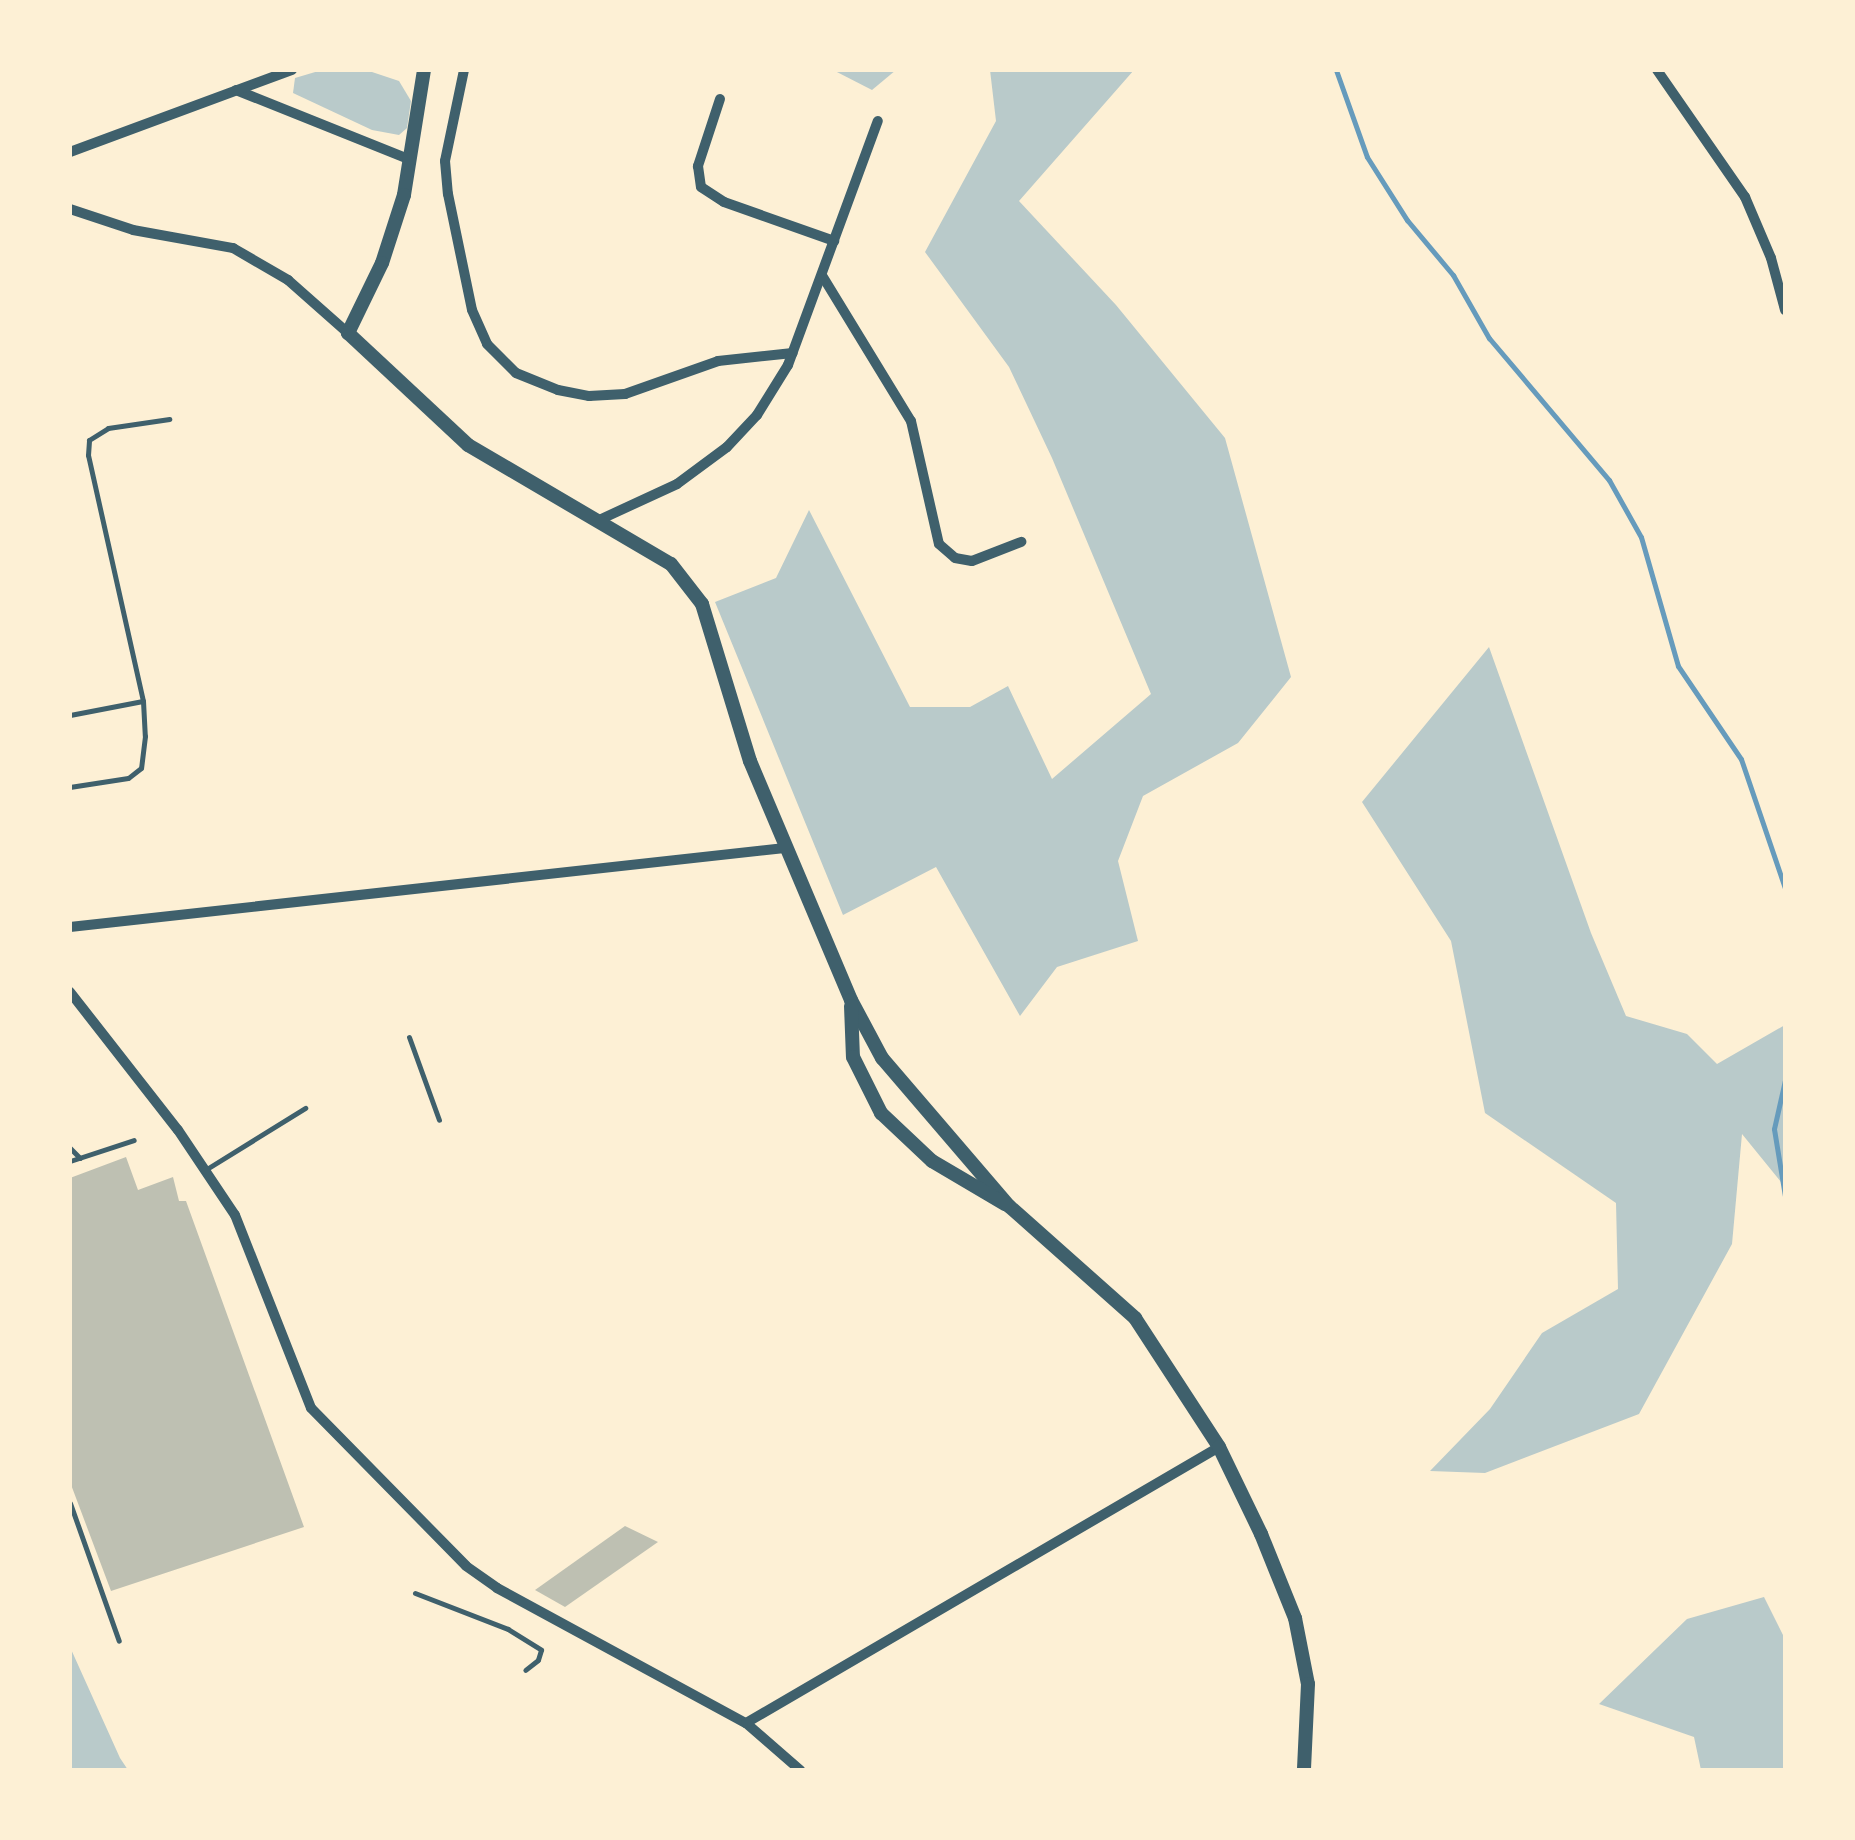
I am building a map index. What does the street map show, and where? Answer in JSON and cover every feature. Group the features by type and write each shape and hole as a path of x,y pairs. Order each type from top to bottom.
{"street":[{"path":"70,152 292,70"},
{"path":"348,333 382,263 411,160 424,70"},
{"path":"464,70 445,160 448,194 472,310 487,344 516,373 558,390 589,396 625,394 718,361 793,353"},
{"path":"1656,70 1714,145 1746,197 1771,258 1785,310"},
{"path":"236,90 411,160"},
{"path":"720,100 698,166 701,187 724,202 834,241"},
{"path":"597,521 676,484 727,448 757,415 793,353 878,120"},
{"path":"70,210 133,230 234,248 288,280 468,445 670,564 702,604 750,761 851,1000 882,1058 1009,1206 1136,1318 1219,1447 1262,1534 1295,1618 1308,1684 1304,1770"},
{"path":"823,277 912,421 940,544 955,558 972,561 1021,542"},
{"path":"70,927 785,848"},
{"path":"70,992 235,1215 311,1408 437,1540 497,1588 746,1723 800,1770"},
{"path":"851,1000 853,1057 882,1113 932,1162 1009,1206"},
{"path":"746,1723 1219,1447"}],"lane":[{"path":"70,787 128,778 141,768 143,700 88,455 89,440 108,428 169,419"},
{"path":"70,715 143,700"},
{"path":"409,1036 439,1120"},
{"path":"205,1170 305,1108"},
{"path":"70,1161 134,1140"},
{"path":"70,1148 80,1158"},
{"path":"70,1503 119,1640"},
{"path":"415,1593 508,1629 541,1650 538,1660 525,1670"}],"shaded area":[{"path":"322,70 366,70 399,81 411,101 407,128 399,135 372,130 293,93 295,78"},
{"path":"833,70 896,70 872,90"},
{"path":"990,70 1134,70 1019,201 1116,305 1225,438 1291,677 1238,743 1143,796 1118,861 1138,941 1057,967 1020,1016 936,867 843,915 715,602 776,578 809,510 910,707 970,707 1008,686 1052,779 1151,694 1052,458 1009,367 925,252 996,121"},
{"path":"1489,647 1591,933 1626,1016 1687,1034 1717,1064 1785,1025 1785,1187 1742,1134 1732,1244 1639,1414 1485,1473 1430,1471 1490,1409 1542,1333 1618,1289 1616,1203 1485,1113 1451,941 1362,802"},
{"path":"1764,1597 1785,1639 1785,1770 1701,1770 1694,1737 1599,1704 1687,1619"},
{"path":"70,1647 120,1758 128,1770 70,1770"}],"building":[{"path":"126,1157 138,1190 173,1177 179,1201 186,1201 304,1527 111,1591 70,1482 70,1178"},
{"path":"625,1526 658,1542 565,1607 535,1590"}],"waterway":[{"path":"1336,70 1367,157 1407,220 1453,275 1489,338 1609,480 1641,537 1678,666 1741,759 1785,888"},
{"path":"1785,1080 1774,1129 1785,1196"}]}
